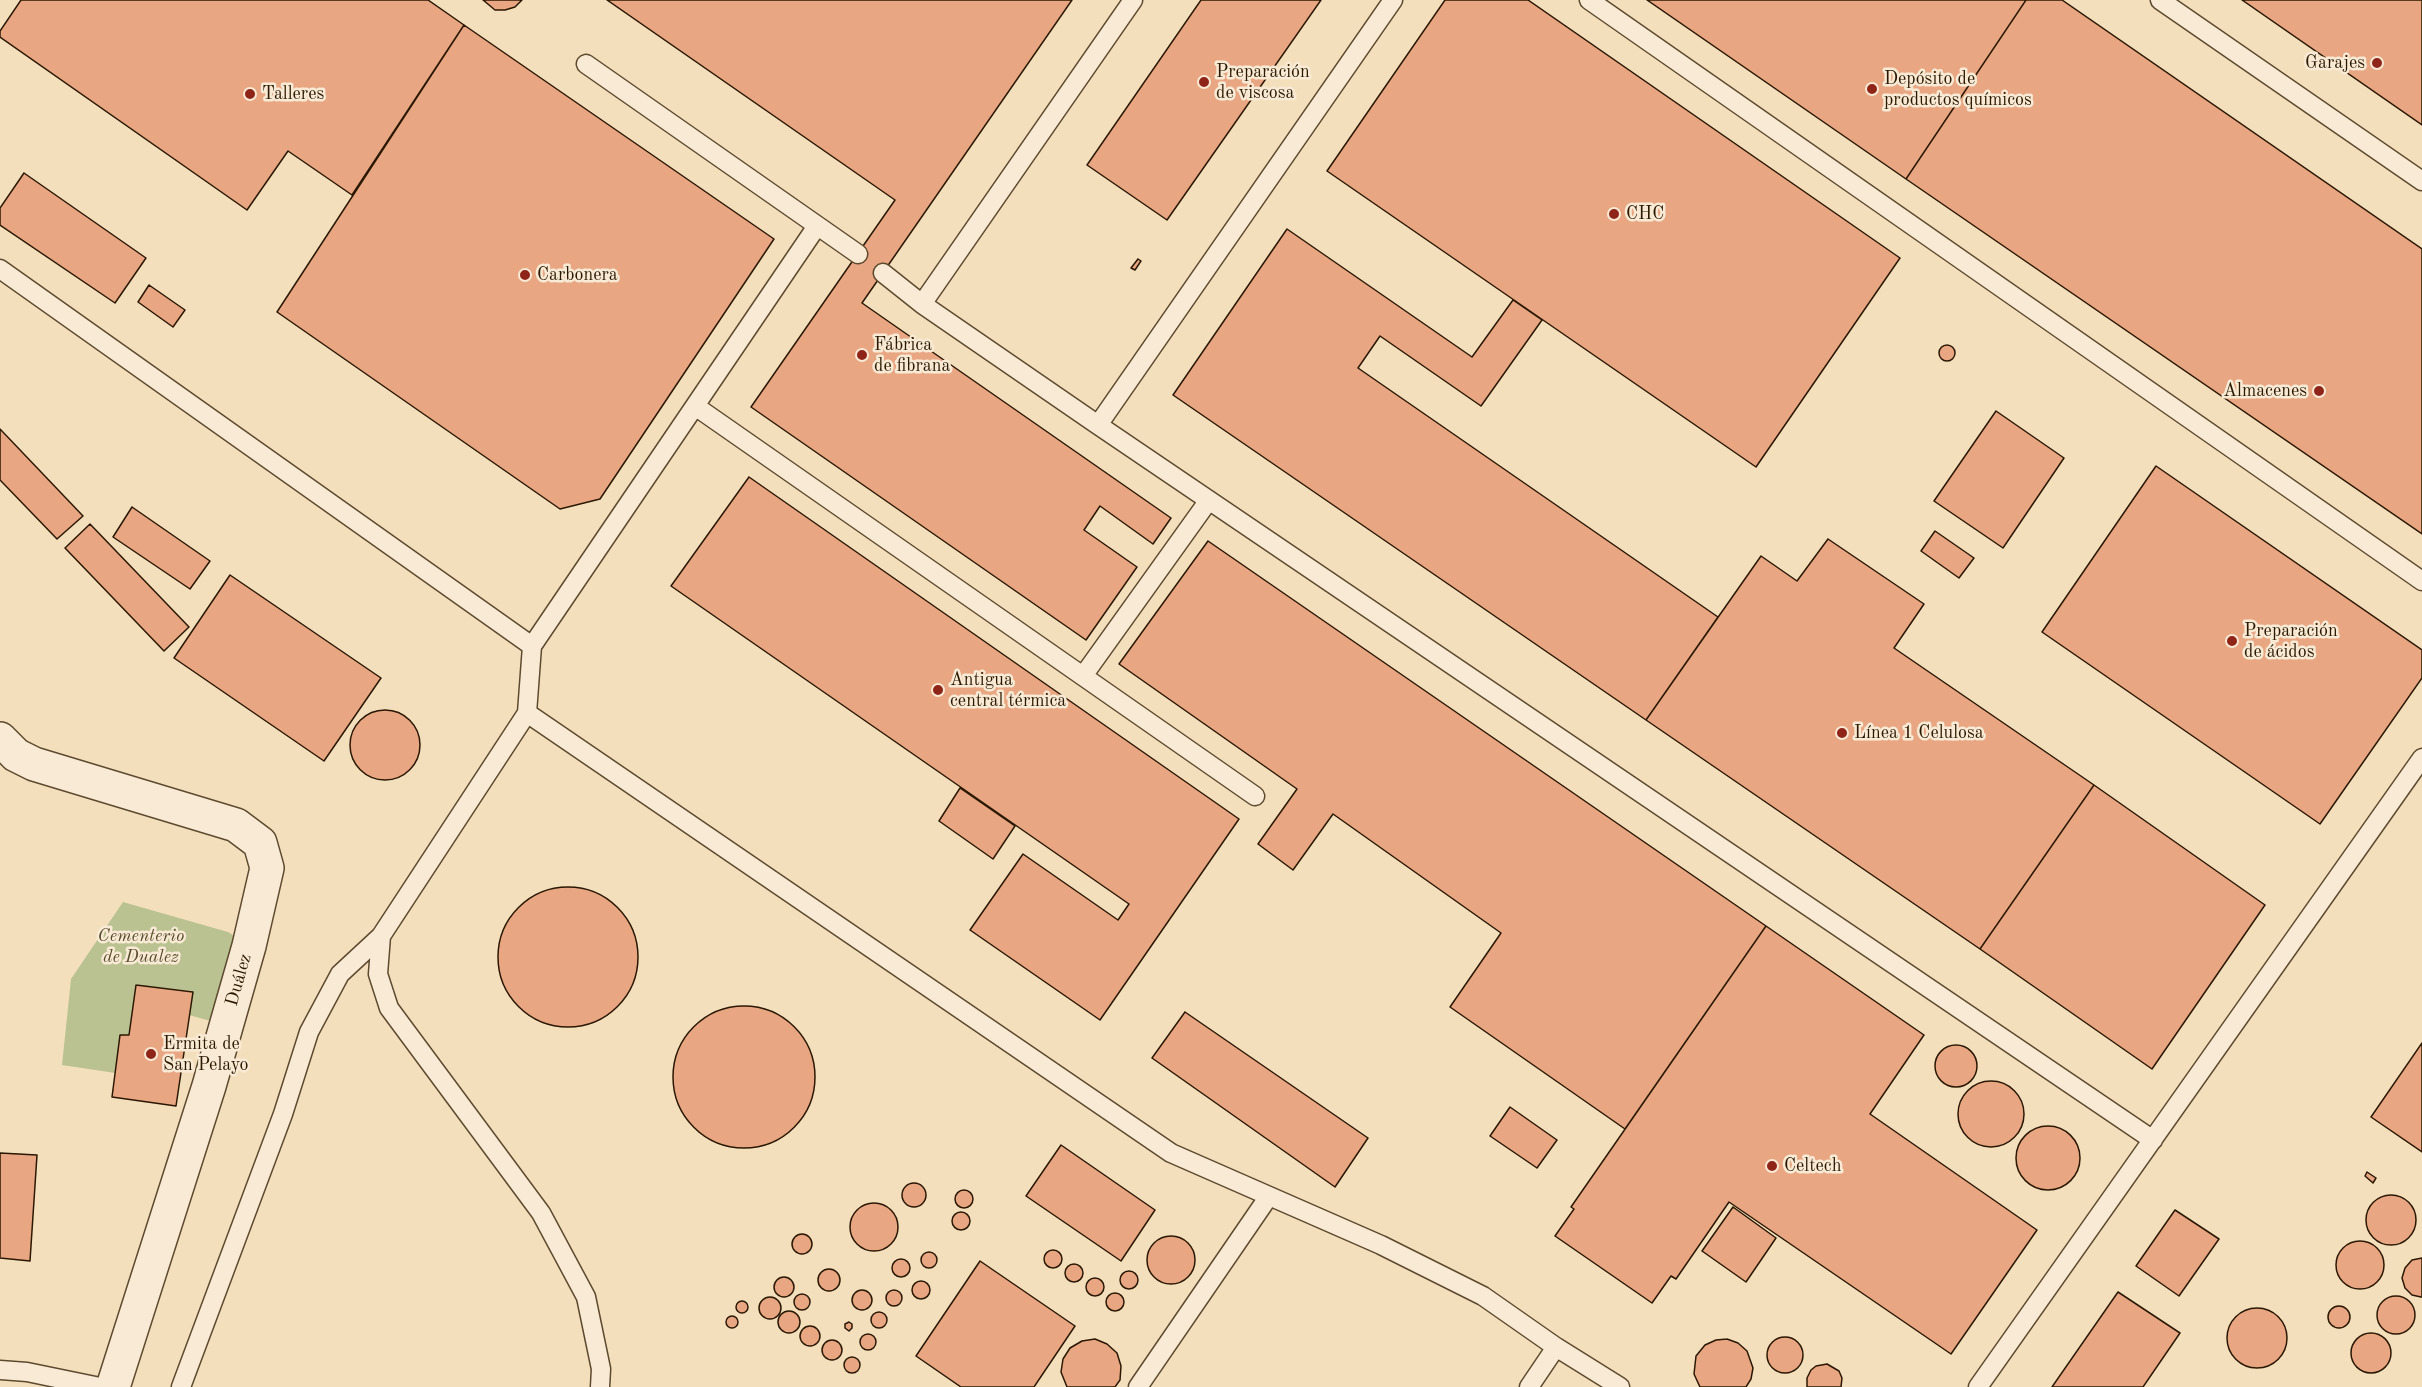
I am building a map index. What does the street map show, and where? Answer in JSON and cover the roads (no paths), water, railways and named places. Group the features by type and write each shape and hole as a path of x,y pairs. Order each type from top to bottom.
{"street":[{"name":"Duález","path":"0,739 16,755 34,764 236,825 260,843 267,868 249,946 209,1086 113,1387"}],"lane":[{"path":"922,304 1133,0"},
{"path":"1098,425 1394,0"},
{"path":"1588,0 2422,581"},
{"path":"2160,0 2422,181"},
{"path":"586,64 858,254"},
{"path":"181,1387 283,1114 309,1032 340,974 381,936 527,713 532,646 817,226"},
{"path":"0,269 532,646"},
{"path":"883,273 922,304 1098,425 2153,1140"},
{"path":"695,406 1255,796"},
{"path":"1083,676 1209,500"},
{"path":"527,713 1171,1153 1381,1245 1483,1296 1556,1347 1620,1387"},
{"path":"1978,1387 2422,758"},
{"path":"381,936 378,974 389,1008 541,1213 586,1297 601,1369 600,1387"},
{"path":"1138,1387 1269,1196"},
{"path":"1529,1387 1556,1347"},
{"path":"0,1370 27,1372 100,1387"}],"place":[{"name":"Garajes","path":"2377,63"},
{"name":"Preparación de viscosa","path":"1204,82"},
{"name":"Depósito de productos químicos","path":"1872,89"},
{"name":"Talleres","path":"250,94"},
{"name":"CHC","path":"1614,214"},
{"name":"Carbonera","path":"525,275"},
{"name":"Fábrica de fibrana","path":"862,355"},
{"name":"Almacenes","path":"2319,391"},
{"name":"Preparación de ácidos","path":"2232,641"},
{"name":"Antigua central térmica","path":"938,690"},
{"name":"Línea 1 Celulosa","path":"1842,733"},
{"name":"Ermita de San Pelayo","path":"151,1054"},
{"name":"Celtech","path":"1772,1166"}],"park label":[{"name":"Cementerio de Dualez","path":"141,946"}]}
